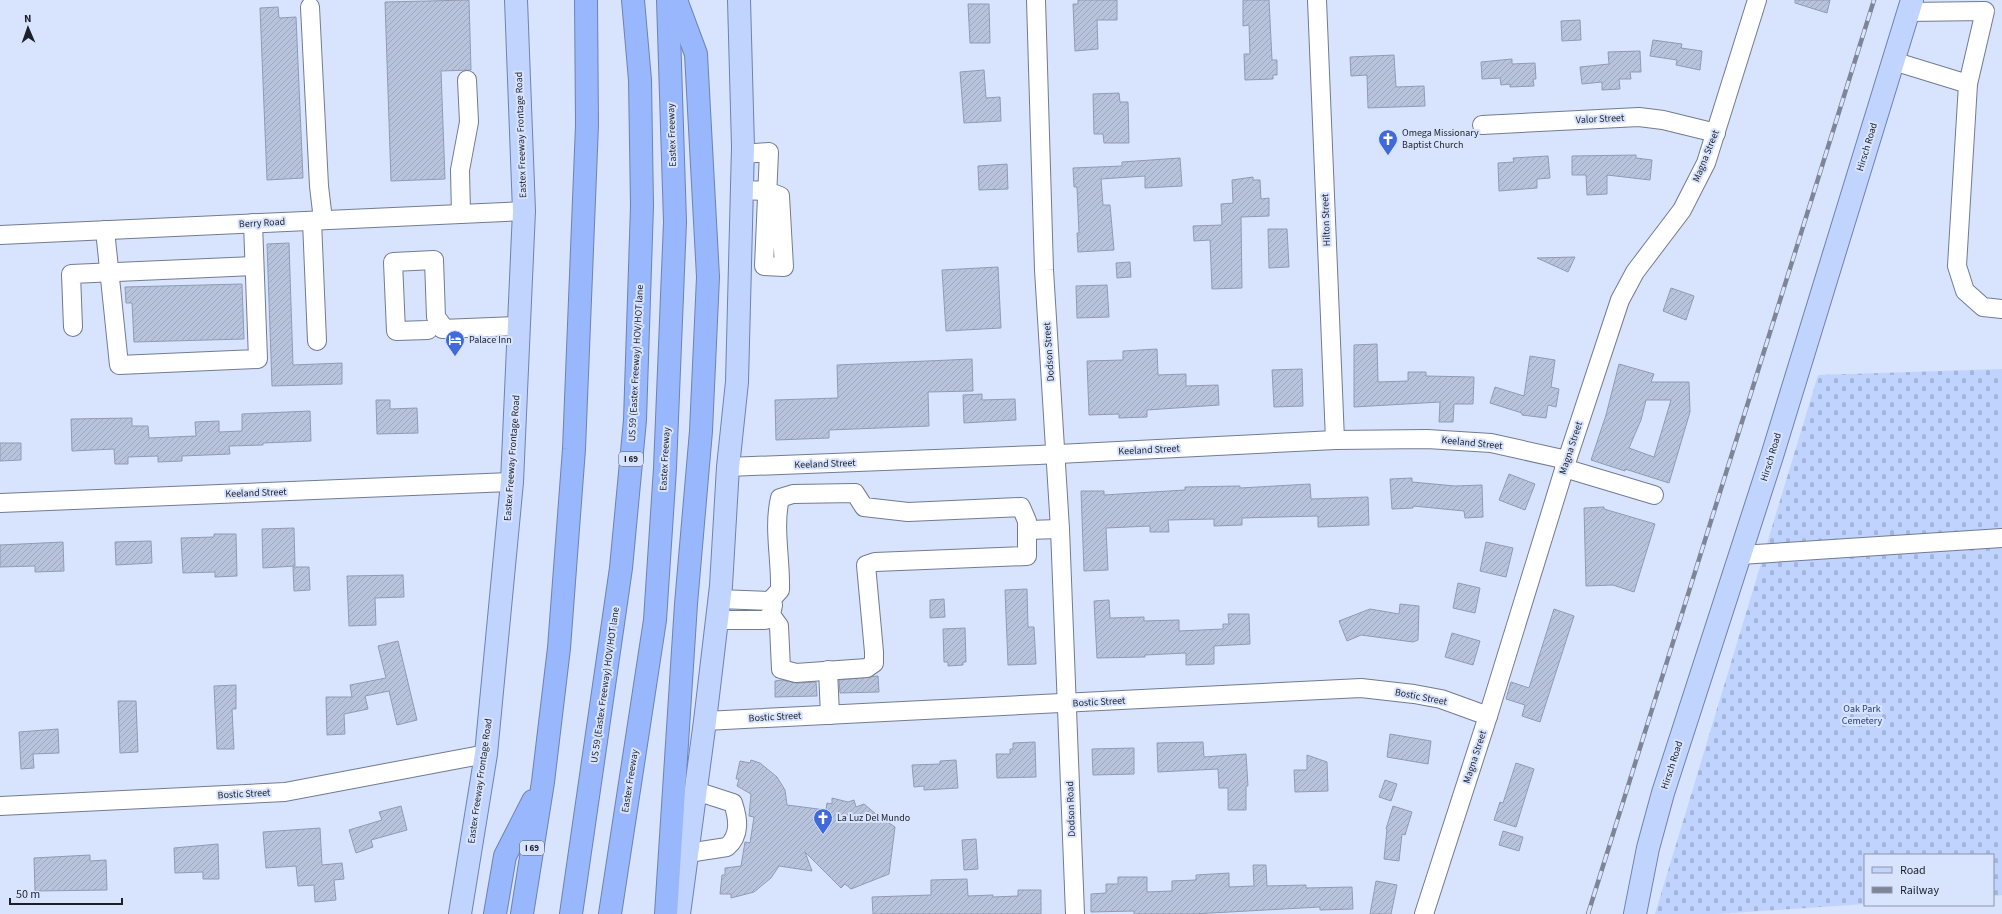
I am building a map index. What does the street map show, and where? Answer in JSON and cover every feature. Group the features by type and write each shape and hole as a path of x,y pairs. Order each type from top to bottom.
{"highway":[{"name":"I 69","path":"522,914 543,782 559,648 574,449 587,125 586,0"},
{"name":"US 59 (Eastex Freeway) HOV/HOT lane","path":"571,914 621,568 635,420 642,206 640,80 633,0"},
{"name":"Eastex Freeway","path":"610,914 655,620 664,468 675,222 668,0"},
{"path":"666,914 686,604 701,431 708,277 696,54 676,0"},
{"path":"495,914 505,856 543,782"}],"main road":[{"name":"Eastex Freeway Frontage Road","path":"460,914 486,754 512,482 524,211 516,0"},
{"path":"680,914 706,721 718,610 728,467 737,382 743,154 739,0"},
{"name":"Hirsch Road","path":"1635,914 1648,848 1663,793 1740,555 1910,6"}],"street":[{"name":"Dodson Street","path":"1036,0 1044,270 1060,529 1066,704"},
{"name":"Hilton Street","path":"1317,0 1335,440"},
{"name":"Magna Street","path":"1424,914 1488,716 1566,464 1620,300 1635,272 1682,210 1706,163 1757,0"},
{"path":"1910,6 1988,5 1968,84 1956,266 1965,291 1983,306 2002,309"},
{"path":"310,7 319,186 317,341"},
{"path":"1893,61 1968,84"},
{"path":"461,214 460,170 469,122 467,80"},
{"name":"Valor Street","path":"1482,125 1639,117 1663,120 1716,133"},
{"path":"742,190 767,191 769,152 743,154"},
{"name":"Berry Road","path":"0,235 524,211"},
{"path":"105,230 119,365 250,360 258,359 253,224"},
{"path":"73,327 71,274 254,266"},
{"path":"438,329 519,326"},
{"name":"Keeland Street","path":"728,467 1055,454 1335,440 1427,439 1498,444 1566,464 1654,495"},
{"path":"817,464 818,493"},
{"name":"Keeland Street","path":"0,503 512,482"},
{"path":"718,610 765,620 771,608 780,590 781,570 776,513 780,498 793,494 854,493 864,507 908,512 1021,507 1027,521 1027,556 875,562 866,564 874,663 866,668 796,673 781,669 780,626 771,608"},
{"path":"1027,530 1060,529"},
{"path":"1740,555 2002,538"},
{"path":"828,670 830,715"},
{"name":"Bostic Street","path":"706,721 1362,688 1414,694 1441,699 1488,716"},
{"name":"Dodson Road","path":"1066,704 1075,914"},
{"name":"Bostic Street","path":"0,806 284,792 486,754"},
{"path":"688,853 727,847 735,836 738,819 733,803 696,791"}],"green space":[{"name":"Oak Park Cemetery","path":"2002,369 2002,895 1994,896 1994,854 1864,854 1864,904 1718,914 1655,914 1818,375"}],"building":[{"path":"469,0 471,70 441,71 445,179 391,181 385,2"},
{"path":"1078,0 1117,0 1117,20 1097,20 1098,49 1075,51 1073,4 1078,4"},
{"path":"1243,0 1269,0 1272,60 1277,60 1277,75 1273,75 1273,79 1245,80 1244,54 1250,54 1249,25 1243,26"},
{"path":"1795,0 1830,0 1827,13 1795,3"},
{"path":"968,4 989,4 990,43 970,43"},
{"path":"278,7 279,18 296,17 303,178 267,180 260,8"},
{"path":"1580,20 1581,40 1562,41 1561,21"},
{"path":"1653,40 1682,44 1681,48 1702,51 1700,70 1676,65 1677,60 1650,56"},
{"path":"1640,51 1641,72 1630,72 1631,79 1619,79 1620,89 1602,90 1602,82 1582,84 1580,67 1609,64 1608,52"},
{"path":"1394,55 1396,87 1424,86 1425,106 1368,108 1367,75 1351,76 1350,57"},
{"path":"1512,59 1512,64 1535,63 1536,79 1533,79 1534,86 1510,87 1510,84 1501,85 1500,78 1482,79 1481,62"},
{"path":"984,70 986,98 1000,97 1001,121 964,123 960,72"},
{"path":"1119,93 1120,102 1128,102 1129,143 1104,143 1103,134 1094,134 1093,94"},
{"path":"1636,155 1636,158 1652,160 1650,180 1607,175 1607,194 1587,195 1586,175 1572,175 1572,156"},
{"path":"1548,156 1550,178 1537,179 1537,188 1499,191 1498,163 1514,162 1513,158"},
{"path":"1180,158 1182,186 1145,188 1145,176 1101,179 1103,205 1110,205 1114,250 1078,252 1077,233 1079,233 1077,187 1074,187 1073,168 1122,166 1122,162"},
{"path":"1007,164 1008,189 979,190 978,166"},
{"path":"1253,177 1253,180 1260,180 1261,199 1269,198 1269,216 1241,217 1242,288 1212,289 1210,240 1194,241 1193,226 1222,225 1221,204 1233,203 1232,180"},
{"path":"1268,229 1287,229 1289,267 1269,268"},
{"path":"289,243 293,365 342,363 342,384 272,386 267,244"},
{"path":"1575,257 1568,272 1537,258"},
{"path":"1130,262 1131,277 1117,278 1116,263"},
{"path":"998,267 1001,328 946,331 942,270"},
{"path":"242,284 244,339 134,342 132,303 126,303 125,287"},
{"path":"1107,285 1109,317 1077,318 1076,286"},
{"path":"1671,288 1694,296 1686,320 1663,311"},
{"path":"1377,344 1378,382 1408,381 1408,372 1426,372 1426,376 1474,377 1473,404 1454,404 1453,422 1439,422 1440,402 1354,407 1354,345"},
{"path":"1157,349 1158,375 1186,374 1186,386 1218,385 1219,405 1147,410 1147,417 1119,418 1119,414 1089,415 1087,361 1123,360 1123,351"},
{"path":"1530,356 1555,360 1551,387 1559,389 1556,407 1548,405 1546,418 1522,415 1522,413 1490,403 1495,387 1524,396"},
{"path":"972,359 973,391 928,392 929,426 829,430 829,438 776,440 775,400 838,398 837,365"},
{"path":"1619,364 1654,374 1651,382 1689,382 1690,412 1669,483 1591,460 1606,415","holes":["1646,400 1671,400 1654,457 1629,448 1641,420"]},
{"path":"1302,369 1303,406 1274,407 1272,370"},
{"path":"982,394 982,400 1015,399 1016,420 964,423 963,395"},
{"path":"376,400 390,400 390,409 417,408 418,433 377,434"},
{"path":"310,411 311,441 229,446 230,454 182,456 182,461 158,462 158,456 128,457 128,464 115,464 114,449 72,451 71,419 132,418 132,426 148,426 149,438 196,436 195,422 219,421 219,432 242,431 242,414"},
{"path":"0,443 21,443 21,460 0,461"},
{"path":"1509,474 1535,484 1525,510 1499,500"},
{"path":"1412,478 1412,482 1455,486 1482,485 1483,517 1465,518 1464,511 1413,506 1413,508 1392,509 1390,479"},
{"path":"1310,484 1311,499 1368,497 1369,525 1318,527 1318,516 1242,518 1242,525 1214,526 1214,519 1168,520 1169,532 1150,532 1150,526 1106,528 1108,570 1084,571 1081,491 1104,491 1104,495 1185,490 1185,487 1240,486 1240,488"},
{"path":"1604,507 1604,509 1655,524 1634,592 1613,585 1586,586 1584,508"},
{"path":"294,528 295,566 263,568 262,529"},
{"path":"214,534 236,534 237,576 215,577 215,572 183,573 181,538 214,537"},
{"path":"151,541 152,563 116,565 115,542"},
{"path":"63,542 64,571 35,572 35,566 0,567 0,545"},
{"path":"1486,542 1513,548 1506,577 1480,571"},
{"path":"293,567 309,567 310,590 294,591"},
{"path":"403,575 404,597 375,598 376,625 349,626 347,576"},
{"path":"1458,583 1480,588 1475,613 1453,608"},
{"path":"1027,589 1028,627 1034,627 1036,664 1008,665 1005,590"},
{"path":"944,599 945,617 930,618 930,600"},
{"path":"1109,600 1110,618 1144,617 1144,621 1179,620 1179,631 1223,629 1223,624 1229,624 1228,614 1249,614 1250,644 1214,646 1214,664 1186,665 1186,653 1145,655 1145,657 1097,658 1094,601"},
{"path":"1400,604 1419,606 1418,640 1413,642 1361,635 1347,641 1339,621 1370,609 1399,614"},
{"path":"1554,609 1574,616 1540,722 1522,716 1525,705 1506,699 1511,682 1529,688"},
{"path":"965,628 966,662 963,662 963,665 948,666 948,662 944,662 943,629"},
{"path":"1452,633 1480,641 1473,665 1445,657"},
{"path":"398,641 417,720 397,725 389,691 365,696 368,709 344,714 345,734 327,735 326,697 352,697 350,685 386,678 378,646"},
{"path":"878,676 879,692 840,693 839,680"},
{"path":"782,680 796,683 816,682 817,696 775,697 775,681"},
{"path":"236,685 236,709 232,709 234,749 217,749 214,686"},
{"path":"118,701 136,701 138,752 120,753"},
{"path":"58,729 59,753 33,754 34,768 21,769 19,732"},
{"path":"1390,734 1431,741 1428,764 1387,757"},
{"path":"1035,742 1036,777 997,778 996,754 1010,754 1010,749 1013,749 1013,743"},
{"path":"1203,742 1204,757 1246,754 1248,786 1246,786 1246,810 1228,810 1228,788 1219,788 1218,769 1158,772 1157,743"},
{"path":"1134,748 1134,774 1093,775 1092,749"},
{"path":"1307,755 1327,762 1328,791 1295,792 1294,770 1307,770"},
{"name":"La Luz Del Mundo","path":"751,760 760,763 777,777 785,790 787,805 826,810 827,803 832,804 832,798 848,802 854,800 856,807 864,804 895,827 889,874 851,889 845,884 841,888 805,852 812,871 779,866 771,878 754,892 731,898 731,894 720,894 722,875 725,875 725,868 741,866 745,842 750,843 754,817 749,816 751,794 737,786 739,779 736,779 740,761 750,763"},
{"path":"956,760 958,788 924,790 924,786 914,787 912,765 940,764 940,761"},
{"path":"1516,763 1534,769 1516,827 1494,820 1500,802 1503,803"},
{"path":"1385,780 1397,784 1391,801 1379,797"},
{"path":"401,806 407,830 371,840 373,847 356,853 349,830 382,820 379,812"},
{"path":"1393,806 1412,812 1405,835 1402,834 1399,861 1384,859 1386,829"},
{"path":"320,828 322,865 342,863 344,879 334,880 336,900 315,902 314,885 298,886 296,866 266,868 263,832"},
{"path":"1503,831 1523,837 1519,851 1499,845"},
{"path":"976,839 978,869 964,870 962,840"},
{"path":"218,844 219,879 203,879 203,872 175,873 174,848"},
{"path":"90,855 90,861 106,860 107,890 35,891 34,858"},
{"path":"1253,865 1266,865 1267,886 1306,885 1306,888 1352,887 1353,909 1320,910 1320,907 1193,914 1134,914 1134,911 1091,912 1091,894 1106,893 1106,884 1118,884 1118,877 1147,877 1147,892 1172,891 1172,881 1196,880 1196,875 1229,873 1229,887 1254,886"},
{"path":"967,879 968,896 1018,896 1018,890 1041,890 1041,914 873,914 872,897 931,895 931,880"},
{"path":"1376,881 1397,885 1391,914 1370,914"}],"railway":[{"path":"1588,914 1874,0"}],"place":[{"name":"Omega Missionary Baptist Church","path":"1388,156"},
{"name":"Palace Inn","path":"455,357"},
{"name":"La Luz Del Mundo","path":"823,835"}]}
